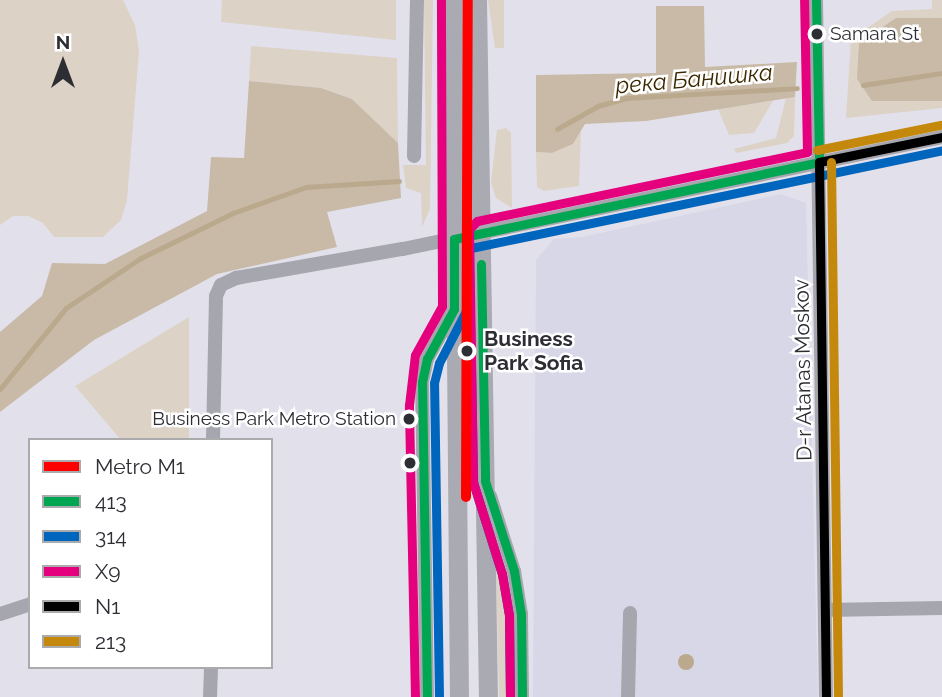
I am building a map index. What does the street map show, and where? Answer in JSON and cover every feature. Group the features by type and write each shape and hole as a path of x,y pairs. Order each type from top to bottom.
{"main road":[{"path":"453,0 459,697"},
{"path":"477,0 488,697"}],"street":[{"path":"415,156 417,0"},
{"name":"D-r Atanas Moskov","path":"816,0 827,697"},
{"path":"213,438 215,309 221,285 236,278 454,239 942,137"},
{"path":"428,697 422,382 427,359 454,309"},
{"path":"485,481 519,603 522,697"},
{"path":"0,614 28,605"},
{"path":"825,610 942,608"},
{"path":"628,697 630,612"},
{"path":"211,669 211,697"}],"shaded area":[{"path":"0,0 123,0 135,25 139,51 127,200 121,220 103,237 54,237 43,223 28,216 13,216 0,225"},
{"path":"222,0 396,0 396,40 221,22"},
{"path":"424,0 433,0 430,209 422,227 421,193 406,188 403,165 426,165"},
{"path":"488,0 504,0 504,48 495,48"},
{"path":"932,0 942,0 942,108 846,118 851,39 892,11 932,9"},
{"path":"656,6 704,6 705,67 797,62 795,97 646,121 585,124 573,144 552,153 536,152 536,75 656,73"},
{"path":"896,18 942,18 942,101 872,101 857,79 859,43"},
{"path":"251,46 397,58 398,143 352,99 321,88 249,81"},
{"path":"249,81 321,88 352,99 398,143 401,198 327,212 337,247 217,274 94,340 0,412 0,332 42,296 52,263 105,264 207,211 211,157 244,158"},
{"path":"795,97 794,136 787,143 736,153 734,149 776,138 786,98"},
{"path":"773,101 754,133 729,135 718,109"},
{"path":"506,128 511,133 512,208 496,198 491,182 497,130"},
{"path":"581,130 579,186 544,191 537,187 536,152 552,153 573,144"},
{"path":"781,194 806,203 818,697 533,697 536,260 554,239 582,237"},
{"path":"189,317 189,438 119,438 75,386"},
{"path":"502,566 508,602 509,697 499,697 496,568"},
{"path":"686,654 692,656 692,668 686,670 680,668 678,662 680,656"}],"waterway":[{"name":"река Банишка","path":"863,85 942,73"},
{"name":"река Банишка","path":"557,129 598,106 626,98 797,88"},
{"name":"река Банишка","path":"0,389 66,308 141,258 233,213 306,187 399,181"}],"metro line":[{"name":"M1","path":"466,497 468,0"}],"transit line":[{"name":"Х9","path":"415,697 409,405 415,355 442,306 441,0"},
{"name":"Х9","path":"510,697 509,615 502,574 473,482 469,229 477,221 807,152 804,0"},
{"name":"413","path":"816,0 819,162"},
{"name":"213","path":"817,150 940,125"},
{"name":"N1","path":"819,162 942,137"},
{"name":"314","path":"439,697 434,383 439,363 466,311 466,249 942,150"},
{"name":"413","path":"427,697 422,382 427,359 454,309 454,239 819,162"},
{"name":"N1","path":"819,162 826,697"},
{"name":"213","path":"831,162 838,697"},
{"name":"314","path":"469,264 473,482 502,574 509,615 510,697"},
{"name":"413","path":"481,264 485,481 514,571 521,614 522,697"}],"place":[{"name":"Samara St","path":"817,34"},
{"name":"Business Park Sofia","path":"467,351"},
{"name":"Business Park Metro Station","path":"409,419"}]}
